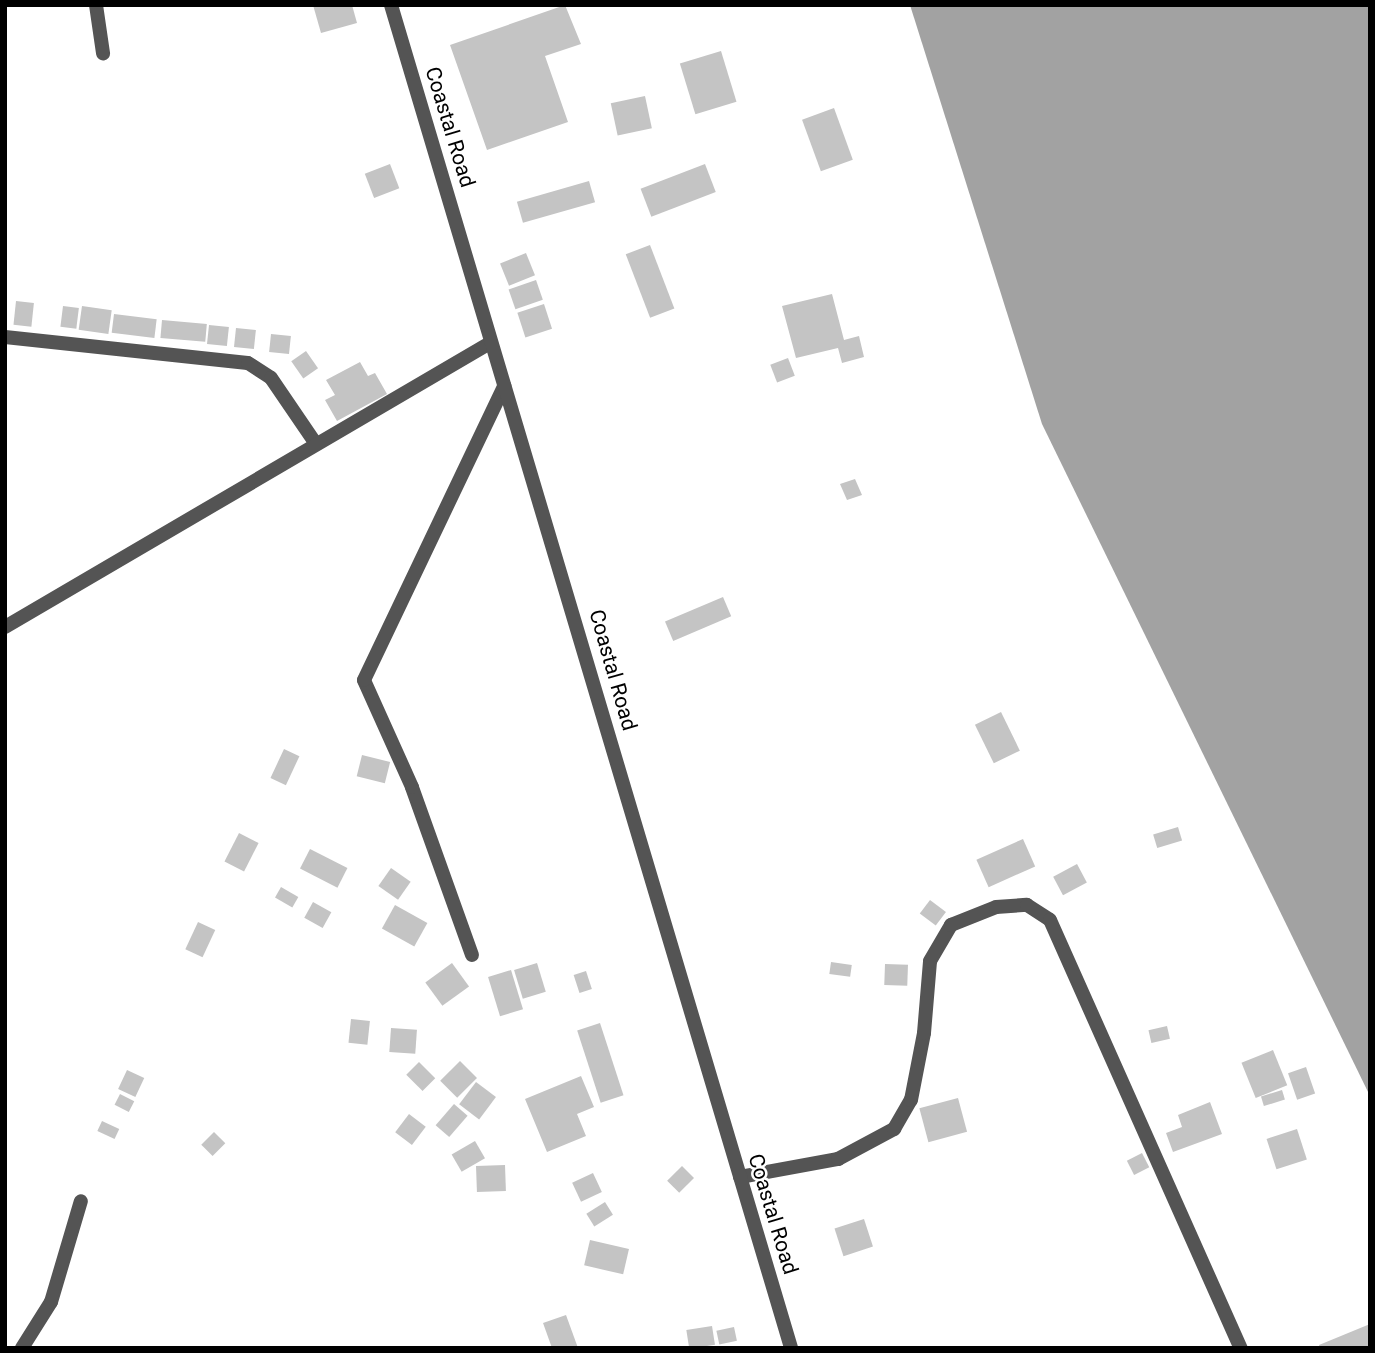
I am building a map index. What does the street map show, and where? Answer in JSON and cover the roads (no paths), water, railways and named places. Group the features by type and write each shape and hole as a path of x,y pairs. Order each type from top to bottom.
{"street":[{"path":"96,5 103,53"},
{"name":"Coastal Road","path":"391,5 791,1348"},
{"path":"5,337 248,363 271,378 316,444"},
{"path":"5,627 490,343"},
{"path":"472,955 412,787 365,680 504,386"},
{"path":"740,1177 838,1159 894,1129 911,1100 924,1033 930,961 951,925 996,907 1027,905 1050,920 1241,1348"},
{"path":"22,1348 51,1301 81,1201"}]}
